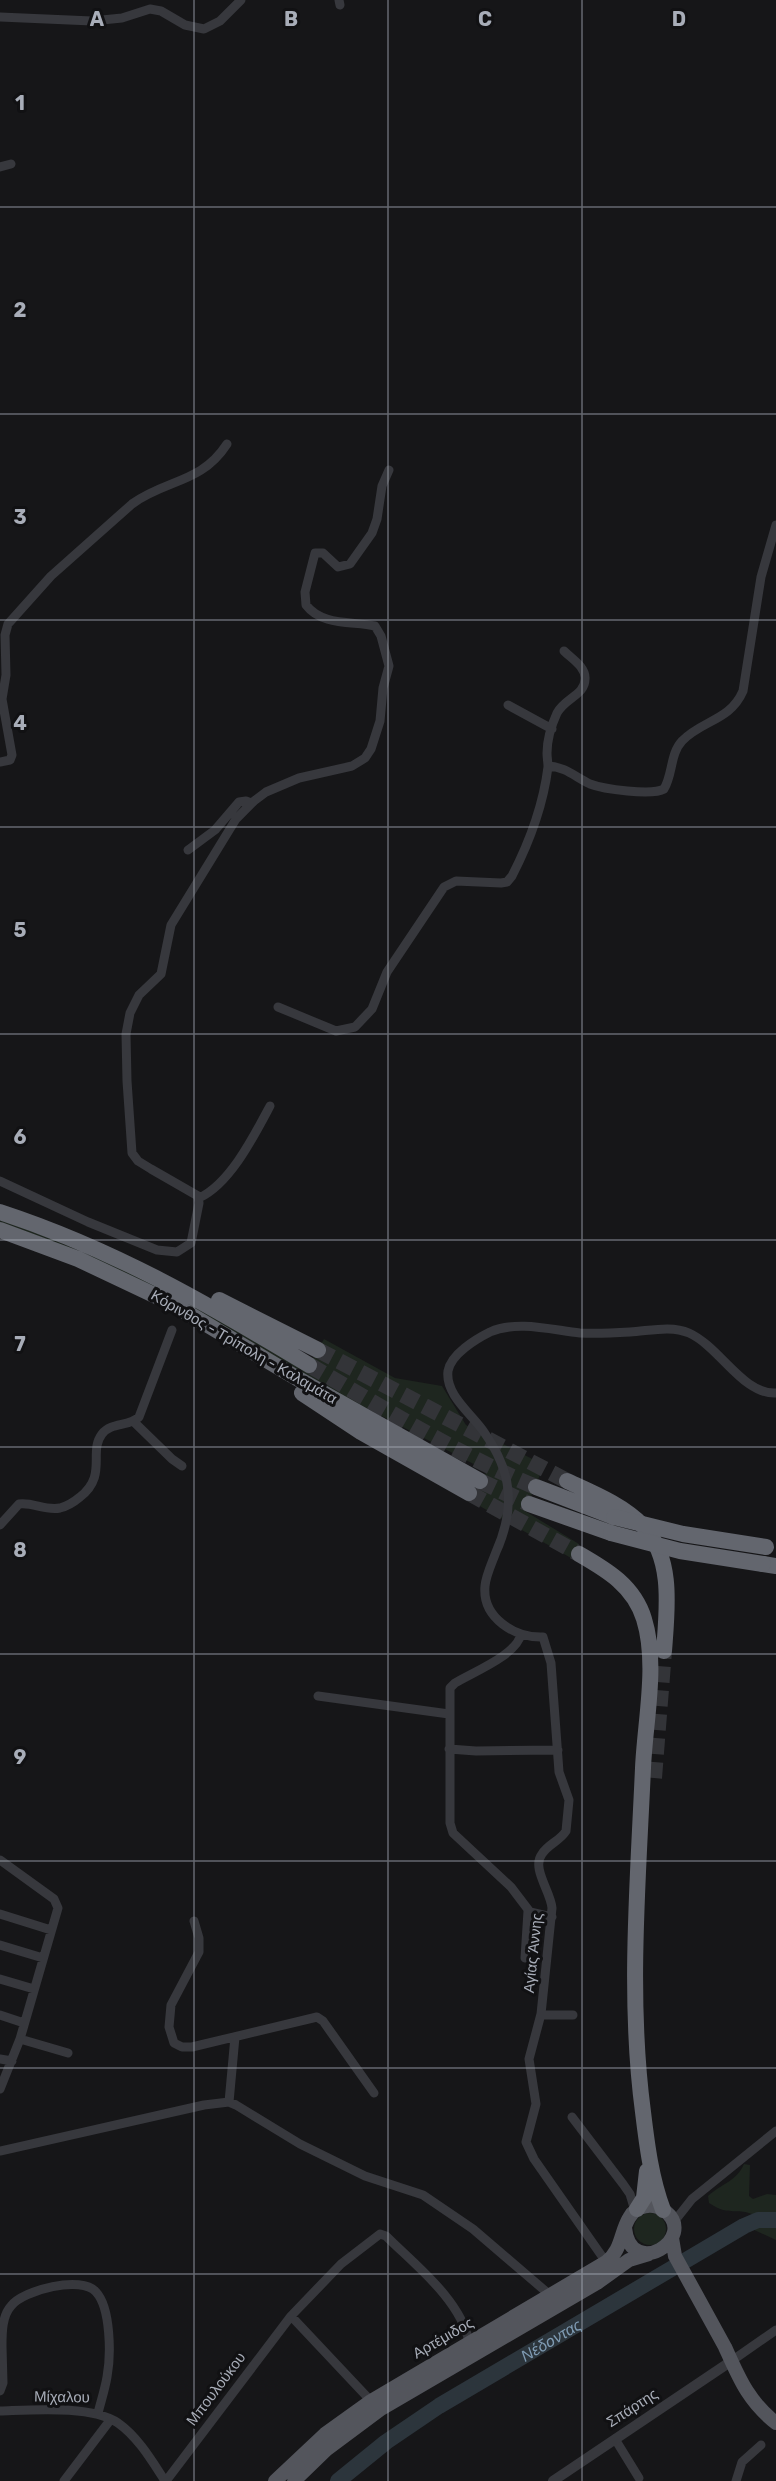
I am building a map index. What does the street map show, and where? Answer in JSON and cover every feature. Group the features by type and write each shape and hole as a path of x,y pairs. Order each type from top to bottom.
{"highway":[{"name":"Κόρινθος - Τρίπολη - Καλαμάτα","path":"0,1212 54,1231 116,1257 204,1302 309,1365"},
{"name":"Κόρινθος - Τρίπολη - Καλαμάτα","path":"0,1230 78,1259 140,1288 235,1347 362,1432 474,1487"},
{"path":"116,1257 205,1293 318,1350"},
{"path":"567,1480 619,1508 643,1525 651,1536 666,1582 664,1651"},
{"path":"536,1487 613,1525 680,1551 770,1565"},
{"path":"530,1504 613,1525 771,1548"},
{"path":"579,1554 622,1582 635,1599 649,1638 651,1660 643,1766 635,2036 648,2149 656,2188 667,2214"},
{"path":"638,1891 654,1778"},
{"path":"636,2210 647,2188 648,2149"}],"main road":[{"path":"662,2255 672,2238 667,2214 651,2206 636,2210 628,2218 626,2228 626,2236 633,2247 662,2255 683,2278 717,2348 730,2362 754,2403 776,2423"},
{"name":"Αρτέμιδος","path":"275,2481 325,2434 371,2401 606,2262 614,2255 626,2228"},
{"name":"Αρτέμιδος","path":"294,2481 326,2450 381,2409 597,2283 629,2260 662,2255"}],"street":[{"path":"0,16 92,21 122,18 150,9 161,11 185,25 204,29 220,21 241,0"},
{"path":"0,167 10,164"},
{"path":"0,762 10,760 12,755 2,699 6,675 5,635 8,624 51,576 132,504 142,496 205,469 218,459 227,444"},
{"path":"199,1198 138,1161 132,1153 127,1081 127,1025 139,995 157,980 163,971 169,931 173,921 231,825 251,803 266,792 299,778 359,762 371,749 380,721 388,666 381,636 375,626 335,622 315,613 306,605 305,592 315,553 323,553 338,567 344,567 354,559 375,526 382,486 389,470"},
{"path":"548,766 564,769 601,787 645,792 664,789 676,751 683,741 730,711 738,702 743,691 760,577 776,525"},
{"path":"278,1007 336,1031 355,1027 372,1009 387,972 444,887 456,880 501,883 507,882 512,876 537,823 548,766 547,754 557,713 566,700 584,688 586,681 584,670 564,651"},
{"path":"508,705 552,729"},
{"path":"188,850 215,831 239,802 251,803"},
{"path":"0,1181 88,1222 164,1252 180,1251 191,1243 199,1198 216,1187 250,1142 270,1106"},
{"name":"Αγίας Άννης","path":"606,2262 527,2148 527,2137 536,2104 529,2059 541,2015 552,1917 551,1899 539,1862 544,1851 565,1833 569,1823 569,1800 559,1772 550,1654 543,1637 521,1634 504,1626 488,1604 485,1586 507,1521 506,1478 491,1442 453,1393 448,1376 452,1361 463,1350 489,1332 516,1327 584,1333 668,1329 687,1331 710,1345 752,1387 765,1393 776,1393"},
{"path":"0,1525 19,1504 27,1503 52,1509 74,1502 91,1486 97,1467 99,1439 104,1431 113,1426 134,1422 143,1410 172,1330"},
{"path":"134,1422 182,1466"},
{"path":"521,1634 520,1642 512,1650 451,1687 448,1749 452,1831 511,1887 528,1911 534,1915 552,1917"},
{"path":"318,1696 449,1714"},
{"path":"448,1749 558,1750"},
{"path":"0,1860 57,1902 58,1908 20,2039 0,2089"},
{"path":"525,1958 528,1911"},
{"path":"0,1914 51,1930"},
{"path":"194,1921 199,1938 199,1952 172,2002 169,2024 171,2037 178,2045 188,2048 313,2017 321,2019 374,2092"},
{"path":"0,1945 43,1958"},
{"path":"0,1979 34,1989"},
{"path":"0,2015 24,2023"},
{"path":"541,2015 573,2015"},
{"path":"229,2102 235,2037"},
{"path":"20,2039 68,2053"},
{"path":"0,2059 12,2061"},
{"path":"0,2151 189,2109 229,2102 237,2104 300,2144 365,2176 409,2189 428,2198 473,2229 549,2295"},
{"path":"572,2117 630,2194 636,2210"},
{"path":"667,2214 692,2199 776,2132"},
{"name":"Μπουλούκου","path":"165,2481 291,2316 341,2264 376,2235 383,2234 454,2307 464,2323 469,2342"},
{"path":"0,2391 3,2383 1,2346 5,2316 16,2300 35,2292 71,2284 85,2285 95,2290 106,2313 109,2349 107,2378 98,2413"},
{"path":"291,2316 371,2401"},
{"path":"730,2362 776,2330"},
{"name":"Σπάρτης","path":"553,2481 730,2362"},
{"name":"Μίχαλου","path":"0,2411 98,2413 111,2419 132,2435 165,2481"},
{"path":"64,2481 111,2419"},
{"path":"615,2439 639,2478"},
{"path":"736,2481 742,2462 761,2445"}],"shaded area":[{"path":"0,1220 21,1226 144,1278 306,1370 324,1339 395,1378 442,1386 466,1425 544,1465 525,1511 579,1544 571,1558 469,1500 487,1471 303,1375 0,1224"},
{"path":"744,2164 750,2165 749,2196 753,2199 767,2194 776,2195 776,2240 752,2229 752,2214 722,2210 709,2203 708,2196 733,2178"},
{"path":"650,2213 661,2218 666,2229 661,2240 650,2245 639,2240 634,2229 639,2218"}],"waterway":[{"name":"Νέδoντας","path":"338,2481 386,2442 439,2406 744,2226 758,2220 776,2220"}],"tunnel":[{"path":"318,1350 567,1481"},
{"path":"309,1365 449,1445 536,1487"},
{"path":"480,1481 529,1504"},
{"path":"469,1493 579,1554"},
{"path":"654,1778 664,1651"}]}
